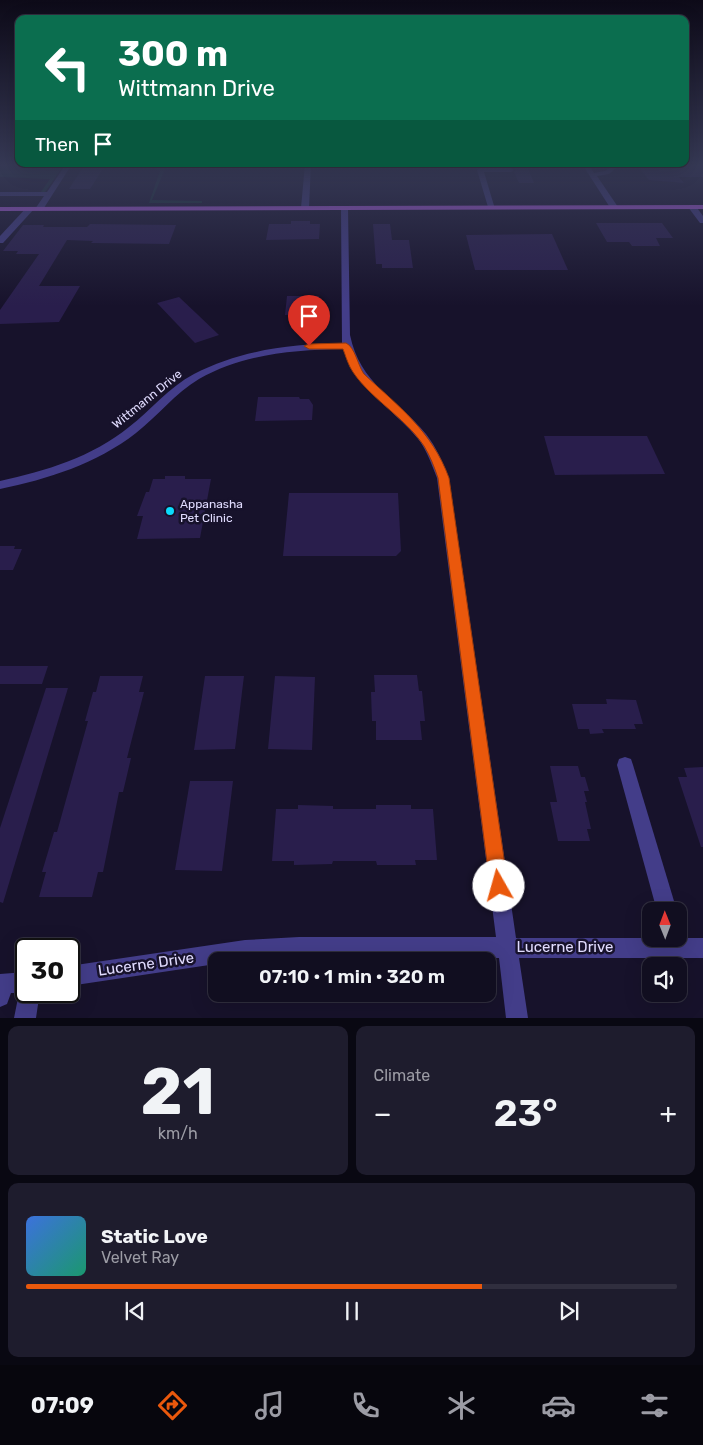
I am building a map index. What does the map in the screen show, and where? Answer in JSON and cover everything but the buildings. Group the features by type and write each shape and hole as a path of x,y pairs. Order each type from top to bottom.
{"street":[{"path":"0,241 31,212"},
{"path":"344,212 346,346 354,366 361,376 428,443 437,460 443,478 517,1018"},
{"name":"Wittmann Drive","path":"0,485 49,474 81,461 132,431 179,388 218,367 273,350 298,347 346,346"},
{"path":"625,766 664,902"},
{"name":"Lucerne Drive","path":"80,974 245,950 299,947 507,947 642,944"},
{"name":"Lucerne Drive","path":"688,945 703,948"},
{"path":"1,988 15,985"},
{"path":"25,1018 28,1003"}],"place":[{"name":"Appanasha Pet Clinic","path":"170,511"}],"route":[{"path":"309,346 346,346 354,366 361,376 428,443 437,460 443,478 499,886"}]}
